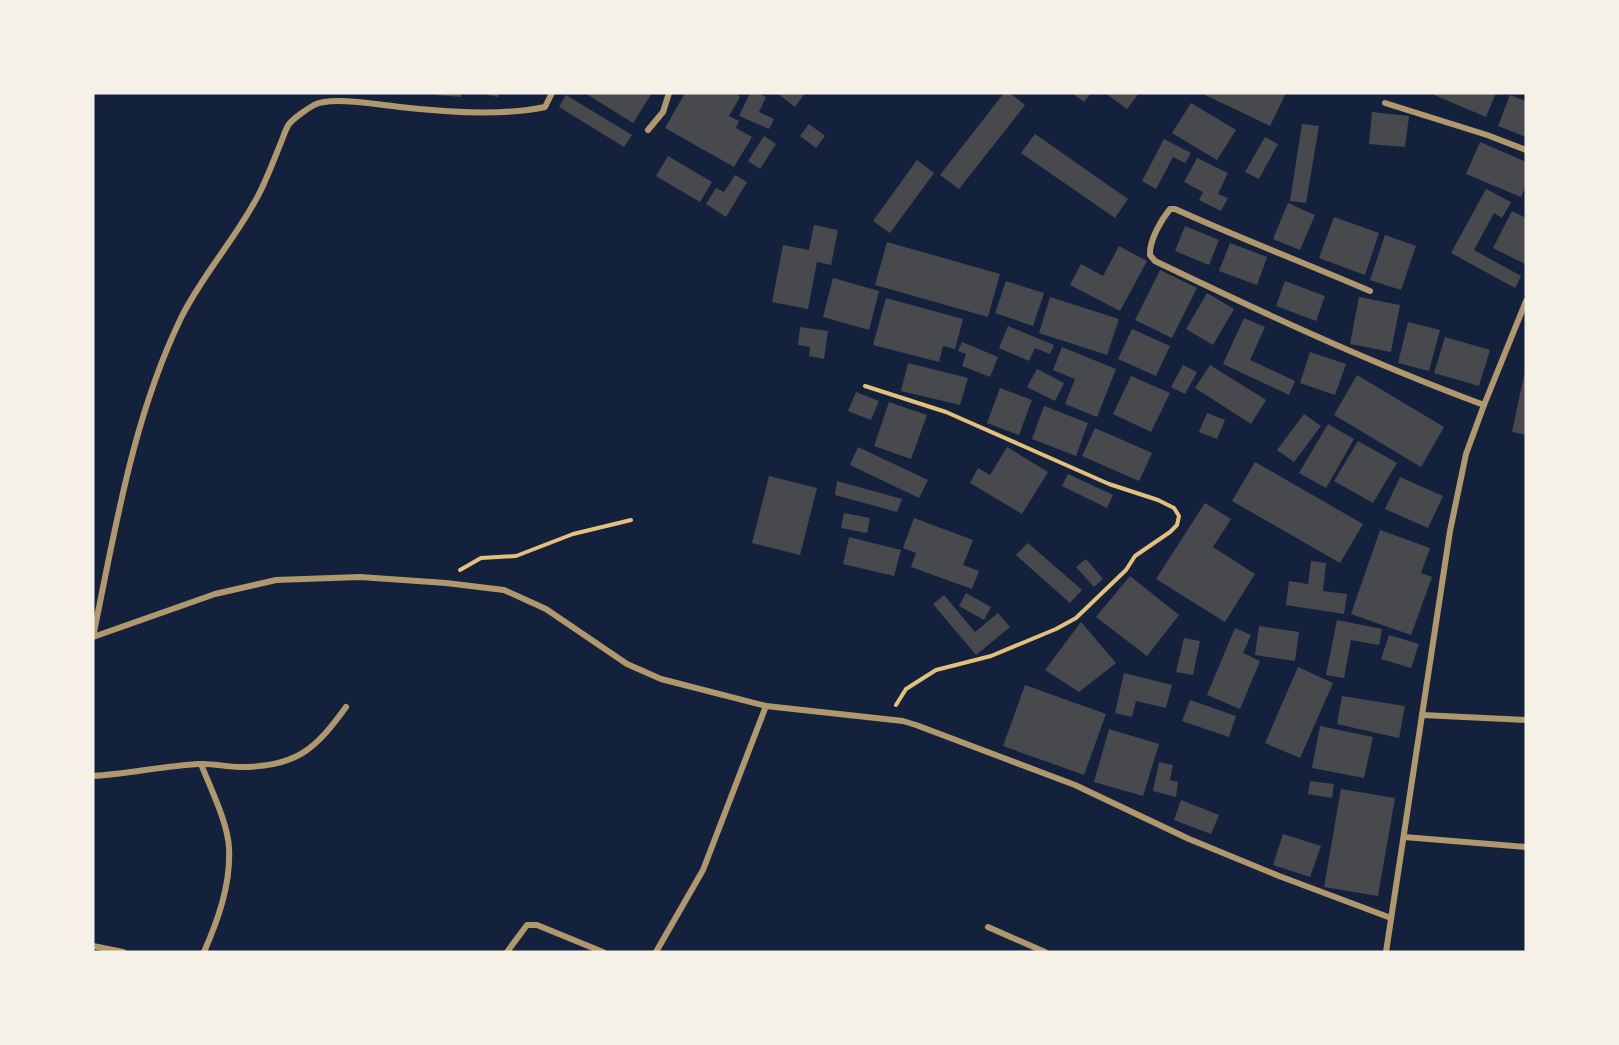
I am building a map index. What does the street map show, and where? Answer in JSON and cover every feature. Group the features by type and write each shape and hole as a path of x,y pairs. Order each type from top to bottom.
{"street":[{"path":"552,93 545,107 532,110 446,110 353,101 316,104 290,123 255,201 233,237 206,273 181,317 163,360 140,428 124,490 93,637 215,594 276,580 360,577 447,583 504,590 546,609 627,664 661,680 766,706 903,721 916,725 1075,784 1189,839 1391,918"},
{"path":"648,130 663,112 669,93"},
{"path":"1385,103 1487,135 1526,150"},
{"path":"1370,291 1242,240 1175,209 1170,209 1166,214 1149,248 1150,255 1155,261 1277,319 1366,359 1484,405"},
{"path":"1386,952 1450,531 1466,454 1526,301"},
{"path":"93,776 201,764 239,767 270,766 306,753 328,732 346,706"},
{"path":"656,952 703,870 766,706"},
{"path":"1422,715 1526,720"},
{"path":"201,764 220,811 229,846 228,869 219,918 204,952"},
{"path":"1404,837 1526,847"},
{"path":"507,952 527,925 537,925 603,952"},
{"path":"988,927 1045,952"},
{"path":"93,946 123,952"}],"path":[{"path":"865,386 946,412 1109,484 1158,500 1174,508 1179,516 1177,525 1170,532 1135,556 1126,570 1076,618 1056,629 991,656 936,670 906,689 896,704 892,720"},
{"path":"447,583 461,569 481,558 516,556 573,534 631,520"}],"building":[{"path":"436,93 461,93 461,97 436,95"},
{"path":"478,93 499,93 498,97"},
{"path":"585,93 652,93 633,123"},
{"path":"685,93 736,93 740,97 729,116 739,121 736,128 752,137 734,167 665,128"},
{"path":"750,93 766,97 759,112 774,119 769,129 739,116"},
{"path":"777,93 805,93 795,107"},
{"path":"1004,93 1010,93 1025,105 959,189 940,175"},
{"path":"1072,93 1091,93 1084,102"},
{"path":"1105,93 1139,93 1127,109"},
{"path":"1201,93 1286,93 1270,126"},
{"path":"1434,93 1496,93 1486,117 1434,95"},
{"path":"566,95 632,135 624,147 559,107"},
{"path":"1510,95 1526,101 1526,137 1498,126"},
{"path":"1191,103 1236,130 1217,160 1172,133"},
{"path":"1372,112 1409,116 1405,147 1369,144"},
{"path":"809,124 825,136 816,148 800,136"},
{"path":"1302,124 1319,126 1306,203 1290,201"},
{"path":"1035,134 1128,199 1115,218 1021,153"},
{"path":"764,136 776,144 760,169 748,161"},
{"path":"1265,137 1278,144 1259,179 1245,172"},
{"path":"1164,139 1191,153 1185,163 1173,157 1156,189 1142,181"},
{"path":"1480,142 1526,162 1526,185 1521,197 1466,174"},
{"path":"668,156 712,182 700,202 656,176"},
{"path":"1197,158 1228,173 1218,194 1228,198 1221,211 1199,200 1203,192 1184,182"},
{"path":"917,160 934,173 890,233 873,221"},
{"path":"735,175 747,182 726,217 706,204 716,188 724,192"},
{"path":"1486,189 1511,202 1502,218 1494,213 1474,250 1521,276 1515,288 1451,253"},
{"path":"1288,203 1315,215 1300,250 1273,239"},
{"path":"1512,211 1526,218 1525,264 1493,248"},
{"path":"1334,217 1379,233 1365,275 1319,258"},
{"path":"814,225 838,230 831,265 817,262 808,309 772,302 783,245 809,250"},
{"path":"1185,226 1219,240 1209,265 1175,251"},
{"path":"1385,235 1416,246 1401,290 1370,280"},
{"path":"887,242 1000,274 988,317 875,285"},
{"path":"1230,243 1267,257 1257,285 1219,271"},
{"path":"1119,246 1147,261 1120,311 1070,285 1081,264 1103,276"},
{"path":"1160,270 1197,288 1172,338 1135,320"},
{"path":"833,278 879,291 869,330 823,317"},
{"path":"1006,281 1044,293 1033,326 995,313"},
{"path":"1285,281 1325,296 1316,321 1276,306"},
{"path":"1207,293 1234,309 1213,345 1186,329"},
{"path":"1050,297 1119,319 1107,355 1039,333"},
{"path":"1359,297 1400,305 1391,352 1350,344"},
{"path":"886,298 963,319 955,349 943,346 939,362 873,345"},
{"path":"1244,318 1265,327 1250,360 1295,381 1289,395 1223,364"},
{"path":"1408,322 1440,330 1429,371 1398,363"},
{"path":"1008,326 1054,345 1050,354 1035,348 1029,361 999,348"},
{"path":"800,327 828,331 824,359 809,356 810,347 798,345"},
{"path":"1132,329 1170,346 1156,376 1118,359"},
{"path":"1445,337 1490,350 1479,386 1434,373"},
{"path":"962,342 998,357 990,377 962,366 966,354 958,351"},
{"path":"1062,347 1116,369 1097,417 1065,404 1075,379 1053,370"},
{"path":"1310,352 1346,364 1335,395 1300,383"},
{"path":"908,363 968,378 960,405 901,391"},
{"path":"1183,365 1197,372 1185,394 1171,387"},
{"path":"1210,365 1266,400 1251,424 1195,388"},
{"path":"1037,369 1064,383 1055,401 1027,387"},
{"path":"1526,371 1526,435 1512,432"},
{"path":"1357,375 1444,427 1421,467 1334,415"},
{"path":"1131,376 1170,393 1151,432 1113,414"},
{"path":"1000,388 1032,400 1019,435 987,423"},
{"path":"856,392 879,401 871,420 848,411"},
{"path":"889,402 927,415 911,459 874,446"},
{"path":"1044,406 1088,423 1076,456 1032,439"},
{"path":"1207,413 1225,420 1217,439 1199,432"},
{"path":"1304,414 1321,426 1294,462 1277,450"},
{"path":"1328,424 1354,439 1326,488 1299,473"},
{"path":"1095,428 1152,453 1139,481 1082,456"},
{"path":"1358,441 1397,463 1373,503 1334,481"},
{"path":"858,447 928,480 919,498 850,465"},
{"path":"1007,447 1048,472 1022,514 970,483 978,468 990,475"},
{"path":"1255,462 1363,524 1340,563 1232,501"},
{"path":"1068,474 1113,495 1107,508 1062,486"},
{"path":"769,476 817,488 800,555 752,543"},
{"path":"1400,477 1443,496 1428,528 1385,509"},
{"path":"837,481 902,499 897,512 835,495"},
{"path":"1205,503 1231,519 1213,547 1255,574 1225,622 1156,579"},
{"path":"844,513 870,518 867,533 841,528"},
{"path":"914,518 973,540 963,565 979,571 972,589 911,567 916,553 903,548"},
{"path":"1380,530 1430,548 1421,573 1432,577 1411,635 1351,614"},
{"path":"849,537 901,550 894,576 843,564"},
{"path":"1028,543 1082,590 1070,603 1016,555"},
{"path":"1086,559 1103,579 1094,587 1076,567"},
{"path":"1311,561 1326,563 1323,591 1347,594 1344,614 1286,605 1289,581 1308,584"},
{"path":"1130,576 1179,615 1147,656 1096,617"},
{"path":"966,593 991,607 984,620 959,606"},
{"path":"944,595 975,632 998,613 1010,627 976,655 933,604"},
{"path":"1337,620 1382,629 1379,645 1351,640 1344,678 1326,675"},
{"path":"1081,622 1116,663 1079,692 1045,670"},
{"path":"1259,626 1299,632 1295,661 1255,655"},
{"path":"1235,628 1251,635 1243,653 1260,661 1240,709 1207,695"},
{"path":"1389,635 1419,644 1411,668 1381,659"},
{"path":"1184,638 1200,641 1193,675 1176,672"},
{"path":"1298,667 1333,683 1300,758 1265,743"},
{"path":"1124,673 1172,685 1166,708 1136,701 1132,717 1115,713"},
{"path":"1025,685 1106,714 1084,775 1003,746"},
{"path":"1342,696 1405,706 1399,738 1337,724"},
{"path":"1190,700 1236,716 1229,737 1182,721"},
{"path":"1320,726 1373,737 1364,778 1312,768"},
{"path":"1109,729 1159,744 1143,796 1094,782"},
{"path":"1159,762 1173,765 1170,780 1178,782 1176,797 1153,791"},
{"path":"1310,781 1334,784 1332,798 1308,794"},
{"path":"1341,789 1395,798 1378,896 1324,887"},
{"path":"1181,800 1219,815 1211,834 1174,820"},
{"path":"1283,834 1321,846 1310,877 1273,865"}]}
